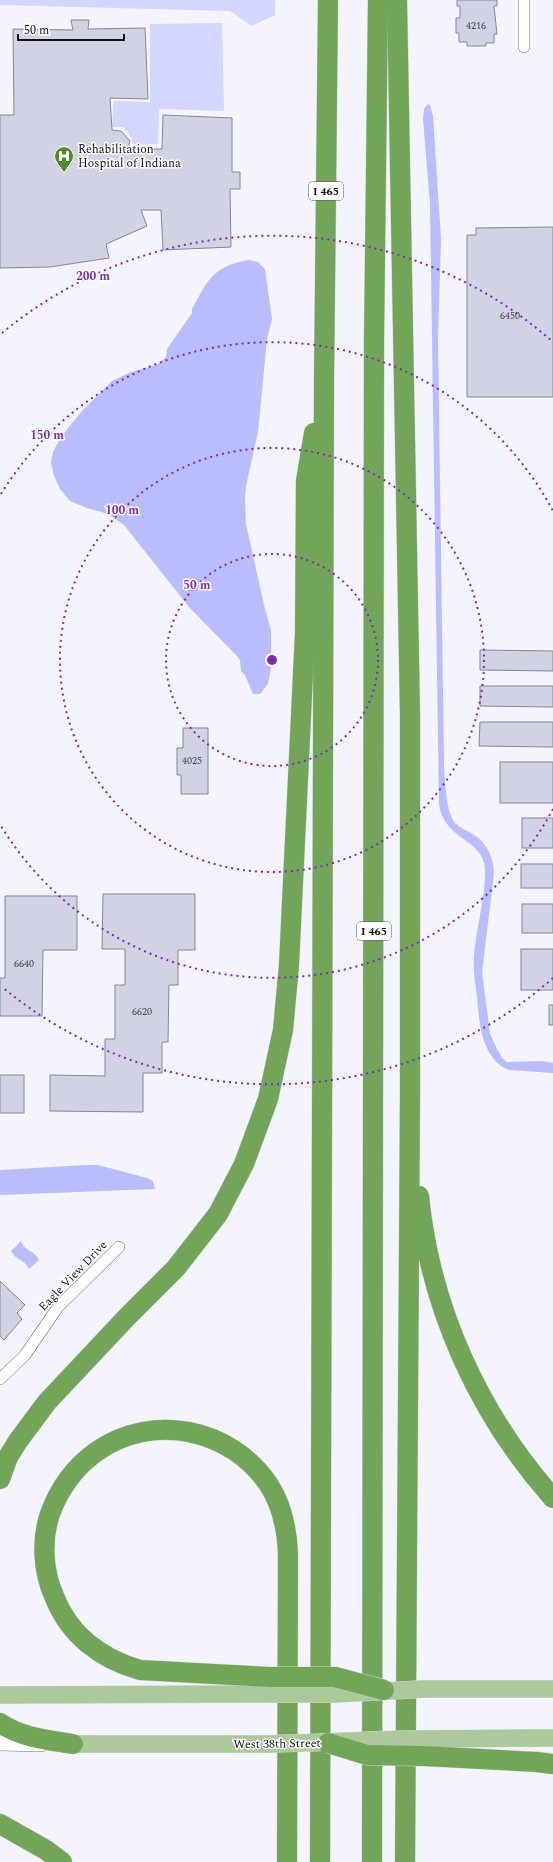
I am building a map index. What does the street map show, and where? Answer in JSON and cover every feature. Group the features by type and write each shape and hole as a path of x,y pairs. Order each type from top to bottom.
{"highway":[{"name":"I 465","path":"320,1862 324,381 328,0"},
{"name":"I 465","path":"372,1862 374,342 378,0"},
{"path":"397,0 410,715 410,1094 405,1862"},
{"path":"0,1479 8,1457 47,1402 127,1317 176,1268 218,1214 244,1164 268,1099 283,1030 287,985 305,633 306,481 324,381"},
{"path":"410,1094 421,1209 430,1257 443,1308 462,1358 482,1399 506,1437 537,1480 553,1498"},
{"path":"287,1862 287,1548 283,1518 275,1496 269,1485 235,1450 214,1439 191,1431 166,1429 143,1432 119,1439 89,1458 72,1475 59,1494 49,1516 45,1540 45,1564 50,1588 60,1610 74,1630 91,1647 102,1654 123,1665 140,1670 269,1686 335,1677 384,1690"},
{"path":"0,1723 13,1730 39,1739 73,1744"},
{"path":"328,1743 367,1755 424,1747 553,1764"},
{"path":"0,1824 46,1850 62,1862"}],"main road":[{"path":"0,1695 269,1686"},
{"path":"384,1690 553,1689"},
{"path":"424,1747 553,1738"},
{"name":"West 38th Street","path":"0,1743 328,1743"}],"street":[{"path":"524,0 524,47"},
{"name":"Eagle View Drive","path":"0,1379 25,1355 58,1307 119,1246"}],"shaded area":[{"path":"0,0 275,0 275,15 252,26 230,11 0,5"},
{"path":"222,23 224,111 159,109 158,144 132,144 132,138 123,127 112,127 114,101 150,102 150,24"}],"water":[{"path":"428,104 430,105 433,116 441,239 438,340 444,766 446,796 452,818 455,823 483,842 489,852 494,868 482,972 490,1034 502,1058 507,1062 541,1061 553,1063 553,1073 509,1070 500,1065 492,1057 487,1048 483,1038 479,1017 474,966 475,946 484,890 485,869 483,859 478,851 448,826 439,805 430,204 423,119 424,109"},
{"path":"249,260 258,262 265,269 272,319 267,339 258,432 246,486 245,498 246,524 271,630 271,668 268,684 260,694 253,694 245,675 241,671 240,660 236,655 189,607 124,525 108,514 70,501 60,489 54,476 51,462 53,452 61,437 82,411 112,381 131,372 157,365 166,357 167,349 192,313 192,309 213,276 219,270 227,266"},
{"path":"98,1165 147,1178 153,1181 155,1189 0,1195 0,1170"},
{"path":"21,1241 24,1247 34,1254 39,1260 29,1269 25,1263 11,1251"}],"building":[{"path":"457,0 497,0 497,6 494,6 497,34 494,34 494,43 486,43 486,46 467,46 467,42 459,42 459,33 456,33 456,18 460,18 460,6 457,6"},
{"path":"71,20 89,20 88,29 145,28 148,99 110,98 112,130 121,131 130,141 128,149 162,149 163,115 232,118 232,172 240,172 240,189 230,189 231,247 163,250 161,210 141,210 147,226 106,244 109,258 50,267 0,268 0,115 14,115 13,29 73,30"},
{"path":"553,227 553,397 467,397 467,235 476,235 476,228"},
{"path":"480,650 553,651 553,671 480,670"},
{"path":"480,686 553,686 553,707 480,706"},
{"path":"480,722 553,722 553,747 479,746"},
{"path":"183,728 208,728 208,794 181,794 181,775 177,775 177,748 183,748"},
{"path":"500,762 553,762 553,803 500,803"},
{"path":"522,818 553,818 553,848 522,848"},
{"path":"521,864 553,864 553,888 521,888"},
{"path":"103,894 195,894 195,950 178,950 178,985 169,985 168,1042 162,1042 162,1073 143,1073 143,1112 50,1111 50,1075 105,1076 105,1039 115,1039 115,985 125,985 125,949 102,949"},
{"path":"5,896 77,896 77,950 43,950 42,1016 0,1016 0,978 5,978"},
{"path":"522,904 553,904 553,933 522,933"},
{"path":"521,949 553,949 553,990 521,990"},
{"path":"549,1005 553,1005 553,1025 549,1025"},
{"path":"0,1075 24,1075 24,1113 0,1113"},
{"path":"0,1281 25,1305 17,1313 22,1319 4,1340 0,1336"}],"place":[{"name":"Rehabilitation Hospital of Indiana","path":"64,173"}]}
